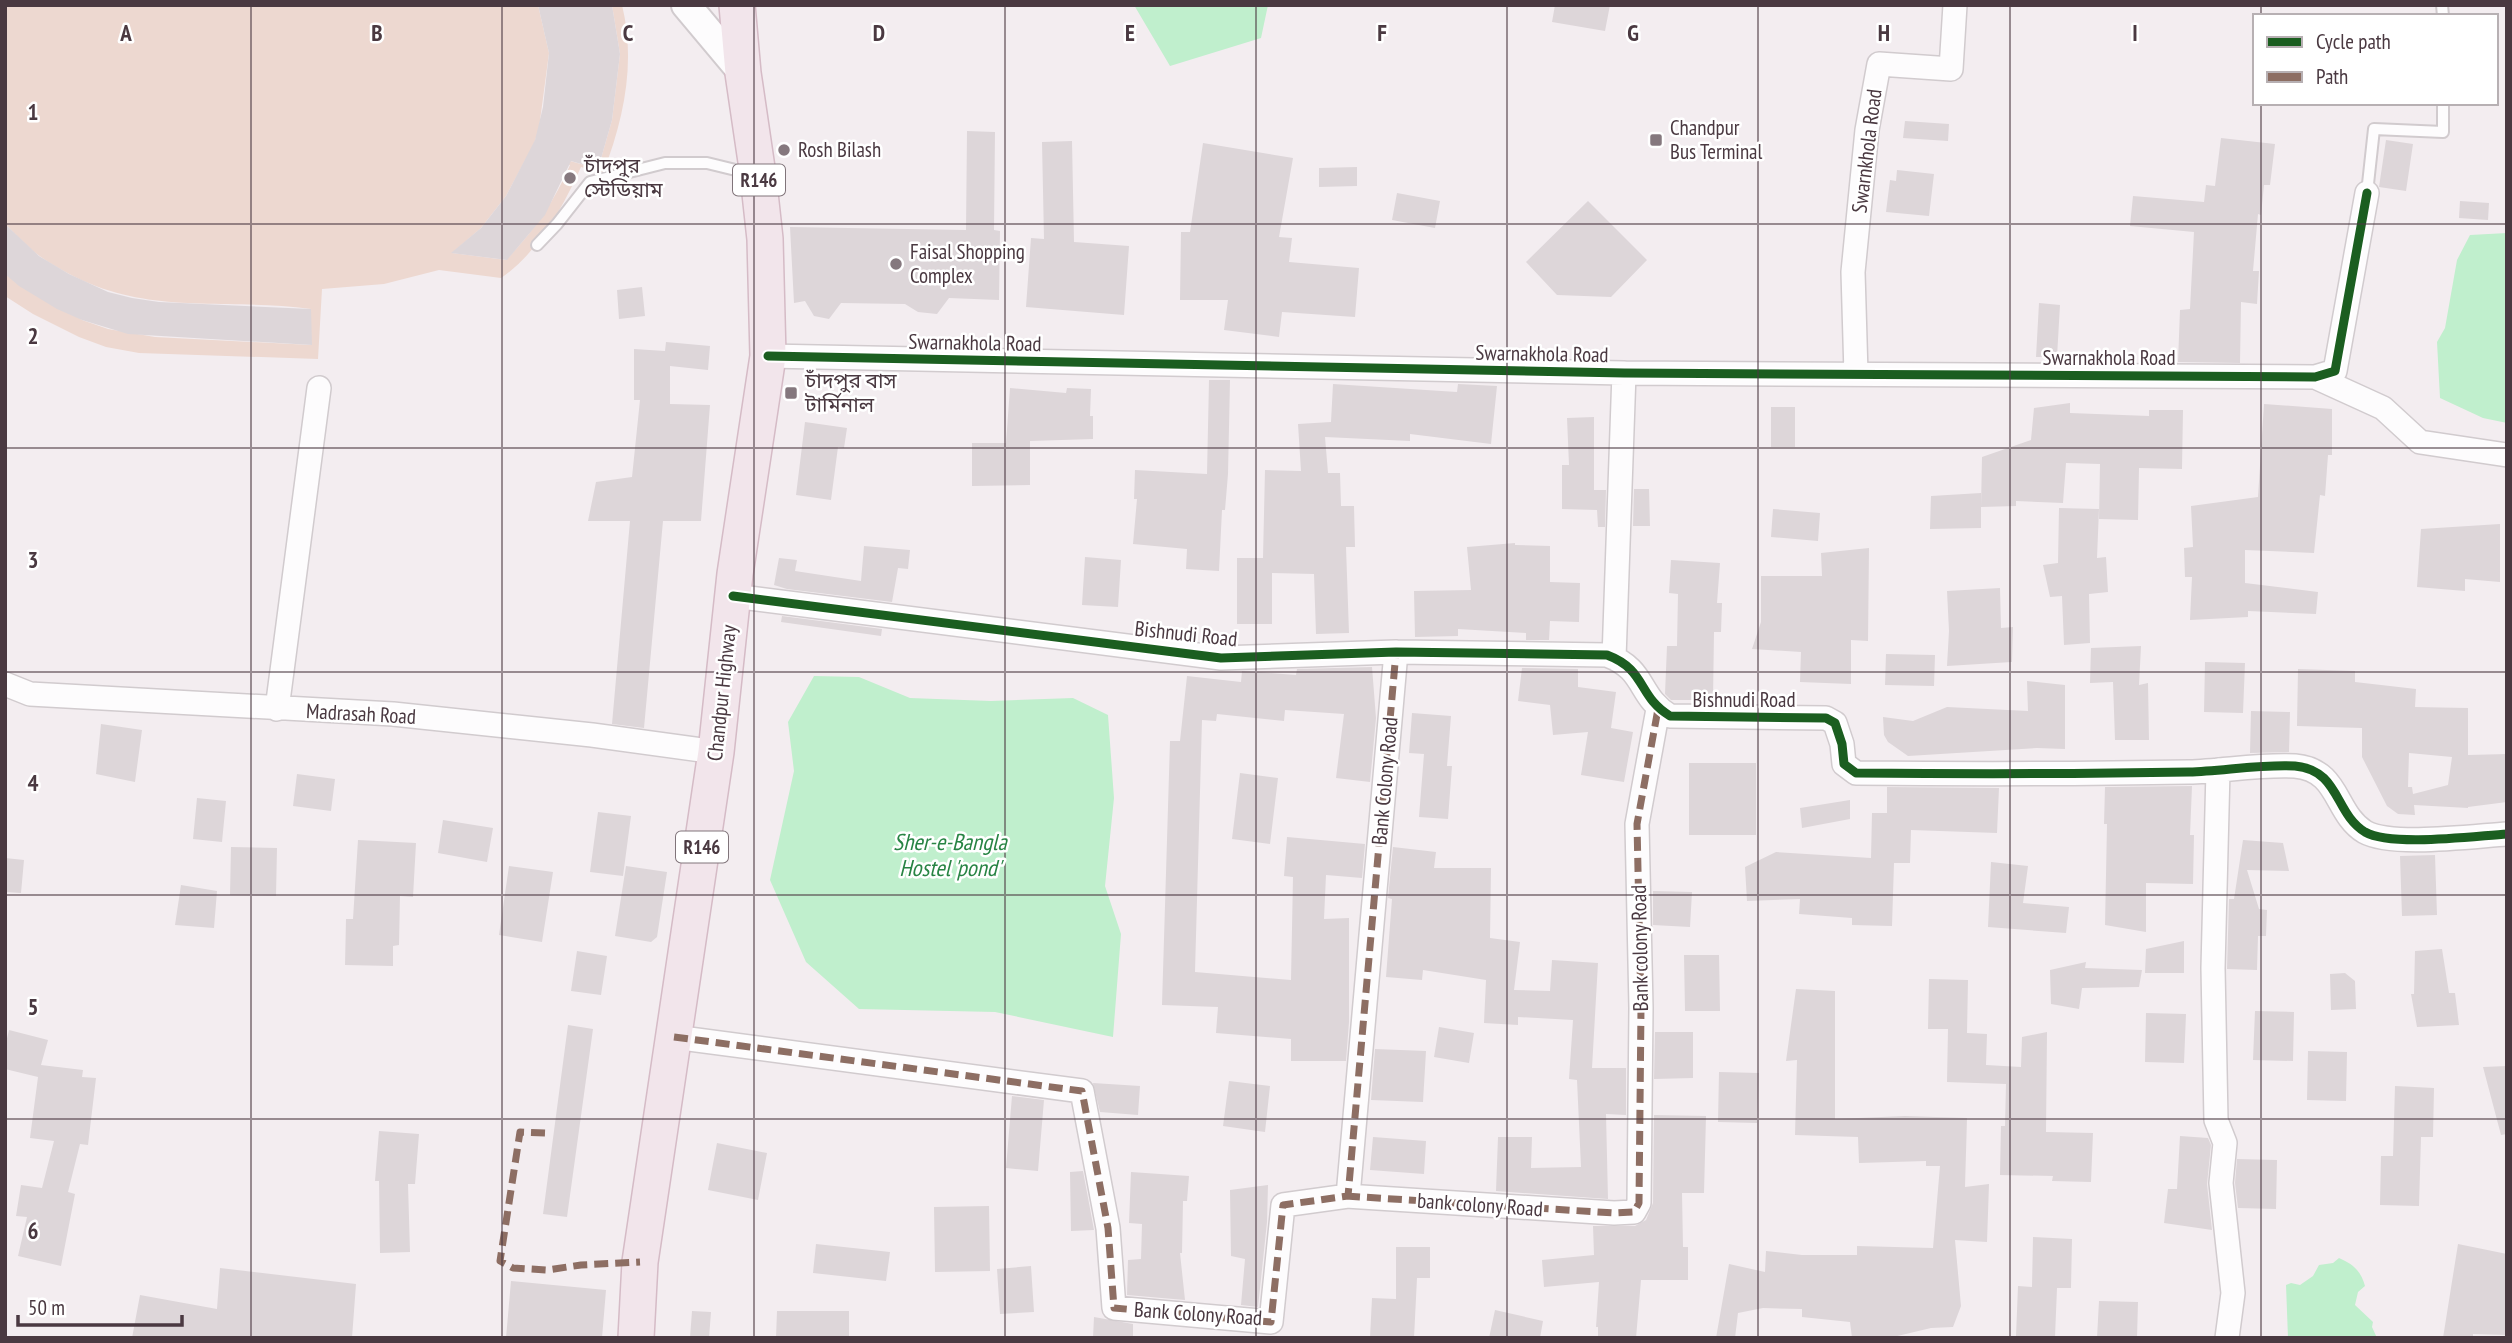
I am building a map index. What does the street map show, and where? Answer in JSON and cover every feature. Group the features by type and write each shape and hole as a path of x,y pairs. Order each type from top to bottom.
{"main road":[{"name":"Chandpur Highway","path":"636,1338 640,1262 716,752 733,596 768,356 765,240 737,5"}],"street":[{"path":"686,5 743,73"},
{"name":"Swarnkhola Road","path":"1856,374 1853,272 1867,130 1880,64 1951,69 1955,5"},
{"path":"2315,377 2335,371 2367,193"},
{"name":"Swarnakhola Road","path":"768,356 1624,373 2315,377"},
{"path":"1624,373 1614,657 1628,665 1637,675 1648,699 1658,709 1650,753"},
{"path":"2315,377 2383,408 2420,442 2507,455"},
{"path":"277,709 319,388"},
{"name":"Bishnudi Road","path":"733,596 1087,639 1196,657 1396,652 1614,657"},
{"name":"Bank Colony Road","path":"674,1037 1082,1091 1108,1228 1114,1308 1271,1322 1283,1205 1346,1196 1396,652"},
{"name":"Madrasah Road","path":"5,684 30,694 393,714 592,735 716,752"},
{"name":"Bishnudi Road","path":"1658,709 1678,717 1826,718 1835,723 1842,744 1844,764 1856,774 2218,770 2295,766 2314,770 2325,778 2357,825 2387,839 2507,834"},
{"name":"Bank colony Road","path":"1614,1213 1634,1212 1639,1203 1641,1009 1637,824 1658,709"},
{"path":"2218,770 2213,981 2216,1119 2225,1143 2221,1183 2233,1293 2227,1338"},
{"name":"bank colony Road","path":"1346,1196 1614,1213"}],"lane":[{"path":"2367,193 2374,129 2443,132 2443,105"},
{"path":"537,245 590,182 665,163 707,163 758,175"}],"shaded area":[{"path":"5,5 538,5 549,53 539,128 532,150 598,169 612,120 620,54 612,5 622,5 628,48 626,90 617,132 603,173 581,167 558,213 538,242 527,256 501,278 439,270 384,284 322,289 318,359 139,353 106,347 79,337 33,314 5,296 5,274 82,320 108,329 155,337 311,345 311,309 173,302 108,290 75,277 41,257 5,224","holes":["529,153 570,165 543,216 506,260 452,253 481,228 506,196"]}],"water":[{"path":"1134,5 1268,5 1261,38 1170,66"},
{"path":"2507,233 2507,423 2483,418 2440,398 2437,342 2445,328 2457,260 2470,235"},
{"name":"Sher-e-Bangla Hostel 'pond'","path":"814,676 859,677 910,698 991,701 1073,698 1108,715 1114,798 1105,886 1121,934 1113,1037 995,1012 859,1009 806,962 770,880 794,771 788,722"},
{"path":"2339,1258 2361,1276 2365,1286 2358,1292 2355,1305 2373,1322 2372,1327 2377,1338 2288,1338 2286,1285 2300,1285 2313,1276 2319,1265 2333,1263"}],"building":[{"path":"538,5 612,5 620,54 612,120 598,169 571,161 545,215 507,260 451,253 481,228 506,196 535,140 543,107 549,53"},
{"path":"1555,5 1610,5 1605,31 1552,22"},
{"path":"1905,121 1949,124 1948,141 1903,138"},
{"name":"Faisal Shopping Complex","path":"967,131 995,132 994,230 1000,231 999,300 949,298 937,314 918,312 905,304 841,303 829,319 814,316 805,301 794,303 790,227 966,230"},
{"path":"2221,138 2275,144 2270,185 2264,185 2261,215 2258,214 2253,271 2259,271 2257,304 2241,302 2240,363 2178,362 2180,310 2190,309 2194,232 2130,226 2133,196 2204,202 2206,185 2215,186"},
{"path":"2386,140 2413,144 2406,191 2379,187"},
{"path":"1072,141 1074,242 1129,246 1124,315 1026,307 1031,238 1044,239 1042,142"},
{"path":"1203,143 1293,158 1279,237 1292,238 1289,262 1359,268 1355,317 1282,312 1279,337 1224,330 1228,300 1180,300 1181,232 1190,232"},
{"path":"1357,167 1357,186 1319,187 1319,168"},
{"path":"1897,170 1934,174 1929,216 1886,212 1890,180 1896,181"},
{"path":"1397,193 1440,201 1435,228 1392,220"},
{"path":"1588,201 1647,260 1611,297 1557,295 1526,262"},
{"path":"2460,201 2489,203 2488,220 2459,218"},
{"path":"5,224 39,256 108,292 159,302 311,309 312,345 128,334 82,320 57,309 19,286 5,274"},
{"path":"642,287 645,316 619,319 617,290"},
{"path":"2039,303 2060,305 2057,357 2036,357"},
{"path":"666,342 710,346 708,370 670,366 670,404 710,405 701,521 663,521 644,728 612,724 630,521 588,521 596,482 632,477 640,400 634,400 634,349 665,351"},
{"path":"1209,380 1230,380 1228,474 1225,510 1222,510 1219,571 1186,569 1187,549 1133,544 1137,499 1134,499 1135,470 1207,474"},
{"path":"1333,384 1457,392 1458,384 1497,386 1491,444 1410,434 1410,441 1325,437 1328,473 1340,473 1341,506 1354,506 1355,547 1346,547 1349,633 1316,634 1314,574 1272,573 1272,624 1237,624 1237,558 1263,558 1265,470 1301,471 1298,424 1331,422"},
{"path":"1010,388 1066,393 1067,388 1091,389 1093,439 1030,441 1030,485 972,486 972,443 1006,443"},
{"path":"2070,403 2070,413 2149,416 2149,410 2183,410 2182,469 2139,468 2138,520 2099,519 2100,464 2066,463 2063,503 2016,501 2016,506 1981,507 1982,457 2031,440 2034,408"},
{"path":"2264,404 2332,409 2332,455 2328,455 2325,496 2320,495 2314,553 2245,550 2245,583 2318,592 2316,614 2248,611 2248,617 2190,620 2192,577 2185,577 2184,548 2193,547 2191,506 2258,497"},
{"path":"1771,407 1795,407 1795,447 1771,447"},
{"path":"1594,417 1594,490 1606,490 1605,527 1598,527 1597,510 1562,509 1562,465 1569,465 1567,418"},
{"path":"805,422 847,428 844,448 838,447 831,500 796,495"},
{"path":"1634,489 1649,489 1650,526 1633,526"},
{"path":"1981,493 1981,528 1930,529 1931,496"},
{"path":"2059,508 2099,509 2097,558 2106,557 2108,592 2089,594 2090,643 2064,645 2062,596 2050,597 2043,565 2058,563"},
{"path":"1773,509 1820,513 1818,541 1771,537"},
{"path":"2500,524 2500,582 2465,579 2465,591 2417,587 2421,529"},
{"path":"1515,543 1550,546 1550,582 1580,583 1579,622 1550,621 1549,640 1526,640 1526,633 1458,629 1458,636 1415,637 1414,591 1471,590 1467,547"},
{"path":"864,546 910,550 908,569 898,568 892,602 787,589 774,585 779,558 797,560 795,571 861,581"},
{"path":"1869,548 1868,641 1851,640 1851,684 1800,682 1801,652 1752,649 1761,622 1761,576 1822,576 1821,553"},
{"path":"1085,557 1121,560 1118,607 1082,605"},
{"path":"1671,560 1720,563 1717,603 1722,603 1721,632 1714,632 1713,700 1671,700 1665,694 1667,646 1677,646 1678,594 1669,593"},
{"path":"2000,588 2001,628 2013,627 2012,662 1947,666 1947,591"},
{"path":"782,616 882,629 881,636 781,622"},
{"path":"2141,646 2139,685 2148,683 2149,740 2115,740 2113,682 2090,683 2091,648"},
{"path":"1886,654 1935,655 1934,686 1885,685"},
{"path":"2205,662 2245,663 2243,713 2204,712"},
{"path":"1372,667 1376,718 1370,782 1336,778 1344,714 1285,710 1284,721 1217,714 1216,721 1202,720 1195,972 1291,980 1293,877 1284,876 1287,837 1365,844 1362,878 1326,875 1324,919 1349,918 1349,1022 1346,1061 1291,1061 1291,1039 1216,1033 1218,1007 1162,1005 1170,741 1180,741 1187,676 1241,682 1242,671 1296,675 1297,669"},
{"path":"1522,668 1578,669 1578,687 1616,692 1611,728 1633,732 1624,782 1581,775 1588,732 1553,735 1550,705 1518,701"},
{"path":"2298,669 2355,671 2355,682 2416,689 2415,707 2468,708 2468,755 2507,754 2507,802 2468,808 2414,805 2415,815 2398,814 2387,806 2362,757 2362,728 2297,726","holes":["2409,753 2452,757 2448,785 2413,794 2412,787 2408,787"]},
{"path":"2027,681 2065,685 2065,749 2037,748 1908,756 1888,742 1884,735 1883,717 1913,721 1947,707 2028,711"},
{"path":"2251,711 2290,712 2289,752 2250,753"},
{"path":"1412,713 1451,716 1447,766 1452,766 1448,819 1419,817 1424,754 1409,753"},
{"path":"101,724 142,730 135,782 96,774"},
{"path":"1689,763 1756,763 1756,835 1689,835"},
{"path":"1240,773 1278,778 1270,844 1232,839"},
{"path":"297,774 335,779 331,811 293,806"},
{"path":"2192,786 2190,835 2194,835 2193,884 2146,883 2146,932 2105,925 2105,787"},
{"path":"1887,787 1999,788 1997,833 1911,830 1910,863 1894,863 1892,926 1852,925 1852,918 1799,914 1800,899 1747,901 1745,867 1776,852 1871,858 1872,813 1887,813"},
{"path":"197,798 226,801 222,842 193,839"},
{"path":"1850,800 1850,819 1802,828 1800,808"},
{"path":"598,812 631,816 623,876 590,872"},
{"path":"443,820 493,828 487,862 438,853"},
{"path":"358,840 416,843 413,897 400,896 399,945 393,946 393,966 345,965 346,919 353,919"},
{"path":"2243,840 2283,843 2289,871 2247,870 2259,909 2267,910 2266,936 2258,936 2257,970 2227,969 2229,899 2234,899"},
{"path":"231,847 277,848 276,896 230,895"},
{"path":"1393,847 1436,852 1434,868 1491,868 1490,938 1520,942 1514,990 1550,991 1552,960 1598,963 1592,1068 1626,1068 1626,1115 1606,1114 1608,1199 1496,1191 1498,1137 1532,1137 1531,1168 1581,1167 1577,1080 1569,1079 1573,1020 1518,1017 1518,1025 1484,1023 1486,980 1423,970 1422,980 1386,977 1392,899 1388,898"},
{"path":"2435,855 2437,915 2402,916 2400,856"},
{"path":"5,858 24,860 21,893 5,892"},
{"path":"1991,862 2028,866 2023,903 2069,907 2066,933 1988,927"},
{"path":"509,866 553,872 542,942 499,935"},
{"path":"626,866 667,872 657,937 651,942 615,936"},
{"path":"181,885 217,891 214,928 175,925"},
{"path":"1653,891 1692,892 1690,927 1653,925"},
{"path":"2184,941 2184,973 2145,973 2146,949"},
{"path":"2442,949 2449,993 2455,993 2459,1025 2417,1027 2411,994 2414,994 2415,951"},
{"path":"577,951 607,956 601,995 571,991"},
{"path":"1684,955 1719,955 1720,1011 1685,1011"},
{"path":"2086,962 2085,968 2142,970 2139,987 2082,988 2079,1009 2051,1004 2050,970"},
{"path":"2345,973 2355,981 2356,1009 2331,1010 2330,974"},
{"path":"1929,979 1968,980 1967,1033 1987,1034 1986,1065 2021,1067 2022,1037 2047,1032 2046,1132 2093,1133 2091,1182 2052,1181 2053,1176 2000,1175 2001,1126 2005,1126 2006,1084 1947,1082 1948,1029 1928,1029"},
{"path":"1796,989 1835,991 1835,1119 1905,1116 1967,1118 1965,1187 1989,1184 1987,1242 1955,1240 1961,1306 1953,1327 1931,1328 1889,1338 1852,1338 1850,1322 1802,1317 1802,1309 1763,1308 1738,1313 1735,1338 1716,1338 1729,1264 1765,1272 1766,1251 1802,1255 1857,1255 1857,1246 1933,1248 1940,1166 1926,1166 1926,1161 1859,1163 1858,1137 1795,1135 1797,1060 1786,1061"},
{"path":"2255,1011 2294,1012 2293,1061 2253,1060"},
{"path":"2146,1013 2186,1014 2184,1063 2145,1062"},
{"path":"568,1025 593,1029 567,1217 543,1214"},
{"path":"1439,1027 1474,1033 1469,1063 1434,1057"},
{"path":"9,1030 48,1040 41,1065 83,1070 82,1077 96,1078 88,1145 80,1144 68,1192 75,1194 61,1266 18,1256 27,1217 16,1216 21,1185 42,1188 54,1141 30,1138 38,1077 5,1069 5,1047"},
{"path":"1655,1032 1693,1032 1693,1078 1654,1079"},
{"path":"1375,1049 1426,1051 1423,1102 1371,1100"},
{"path":"2308,1051 2347,1052 2346,1101 2307,1100"},
{"path":"2507,1066 2507,1134 2501,1135 2483,1067"},
{"path":"1719,1072 1759,1073 1757,1123 1718,1122"},
{"path":"1229,1081 1270,1086 1265,1132 1223,1126"},
{"path":"1093,1083 1140,1086 1138,1115 1100,1112"},
{"path":"2395,1086 2434,1088 2433,1137 2421,1137 2419,1206 2380,1205 2381,1156 2393,1156"},
{"path":"1012,1096 1044,1100 1038,1171 1006,1168"},
{"path":"1654,1115 1706,1116 1704,1193 1682,1193 1683,1247 1688,1247 1688,1280 1641,1280 1636,1338 1598,1338 1596,1327 1599,1282 1544,1287 1542,1260 1594,1255 1593,1226 1635,1226 1646,1220 1653,1203"},
{"path":"379,1131 419,1134 415,1184 408,1184 410,1252 380,1253 379,1181 375,1181"},
{"path":"2180,1136 2208,1138 2211,1145 2207,1184 2212,1230 2164,1223 2168,1189 2177,1189"},
{"path":"1373,1137 1426,1141 1424,1174 1370,1170"},
{"path":"717,1143 767,1153 758,1200 708,1190"},
{"path":"2237,1159 2277,1160 2276,1209 2238,1208 2235,1183"},
{"path":"1083,1171 1094,1230 1071,1231 1070,1172"},
{"path":"1131,1172 1189,1176 1187,1201 1183,1201 1180,1253 1185,1300 1127,1295 1128,1260 1141,1259 1142,1224 1129,1223"},
{"path":"1268,1185 1258,1307 1241,1305 1245,1259 1231,1256 1230,1190"},
{"path":"989,1206 990,1271 935,1272 934,1207"},
{"path":"2033,1237 2072,1239 2071,1288 2057,1288 2055,1337 2016,1336 2018,1286 2032,1287"},
{"path":"816,1244 890,1252 886,1281 813,1273"},
{"path":"2458,1244 2507,1254 2507,1335 2473,1334 2473,1338 2443,1338"},
{"path":"1396,1247 1430,1247 1430,1278 1417,1278 1414,1338 1370,1338 1372,1298 1396,1299"},
{"path":"1031,1266 1034,1312 1000,1314 997,1269"},
{"path":"220,1268 356,1284 352,1338 132,1338 140,1295 217,1309"},
{"path":"511,1281 606,1290 602,1338 506,1338"},
{"path":"2099,1301 2138,1302 2137,1338 2097,1338"},
{"path":"1495,1310 1543,1321 1540,1338 1489,1338"},
{"path":"692,1311 711,1312 709,1338 690,1338"},
{"path":"777,1311 849,1311 849,1338 776,1338"},
{"path":"1094,1317 1133,1324 1133,1338 1093,1338"}],"marked path":[{"path":"674,1037 1082,1091 1108,1228 1114,1308 1271,1322 1283,1205 1348,1196 1396,652"},
{"path":"1346,1196 1614,1213 1634,1212 1639,1203 1641,1008 1637,824 1658,709 1650,753"},
{"path":"545,1133 520,1132 500,1261 513,1268 547,1270 640,1262"}],"cycle path":[{"path":"768,356 1624,373 2315,377 2335,371 2367,193"},
{"path":"733,596 1221,658 1396,652 1607,655 1629,668 1652,700 1670,716 1826,718 1835,723 1842,744 1844,764 1856,773 2189,772 2295,766 2321,775 2347,814 2365,832 2394,839 2413,840 2507,834"}],"place":[{"name":"Chandpur Bus Terminal","path":"1656,140"},
{"name":"Rosh Bilash","path":"784,150"},
{"name":"চাঁদপুর স্টেডিয়াম","path":"570,178"},
{"name":"Faisal Shopping Complex","path":"896,264"},
{"name":"চাঁদপুর বাস টার্মিনাল","path":"791,393"}]}
